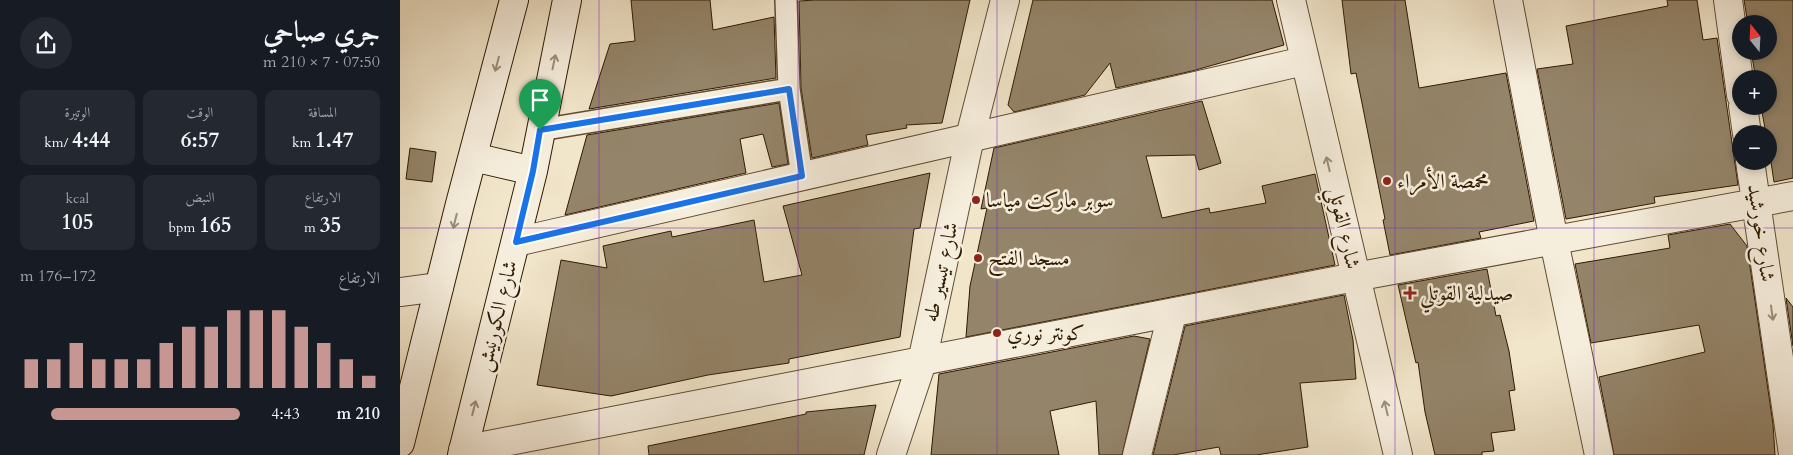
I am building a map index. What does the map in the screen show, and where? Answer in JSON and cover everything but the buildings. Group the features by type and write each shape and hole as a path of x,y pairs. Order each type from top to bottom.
{"street":[{"path":"400,443 514,0"},
{"name":"شارع الكورنيش","path":"462,453 533,171 567,0"},
{"path":"786,0 789,89 802,176"},
{"name":"شارع تيسير طه","path":"891,455 922,362 970,137 1005,0"},
{"name":"شارع القوتلي","path":"1291,0 1398,455"},
{"path":"1508,0 1554,241 1599,455"},
{"path":"1728,0 1738,70"},
{"path":"516,242 1304,61"},
{"path":"540,130 789,89"},
{"path":"473,157 533,171"},
{"name":"شارع خورشيد","path":"1751,170 1790,417 1793,454"},
{"path":"462,453 1356,277 1793,196"},
{"path":"400,292 439,287"},
{"path":"1136,455 1172,314"}],"place":[{"name":"محمصة الأمراء","path":"1387,181"},
{"name":"سوبر ماركت مياسا","path":"976,200"},
{"name":"مسجد الفتح","path":"978,258"},
{"name":"صيدلية القوتلي","path":"1410,293"},
{"name":"كونتر نوري","path":"997,333"}],"route":[{"path":"789,89 802,176 516,242 533,171 540,130 789,89"}]}
